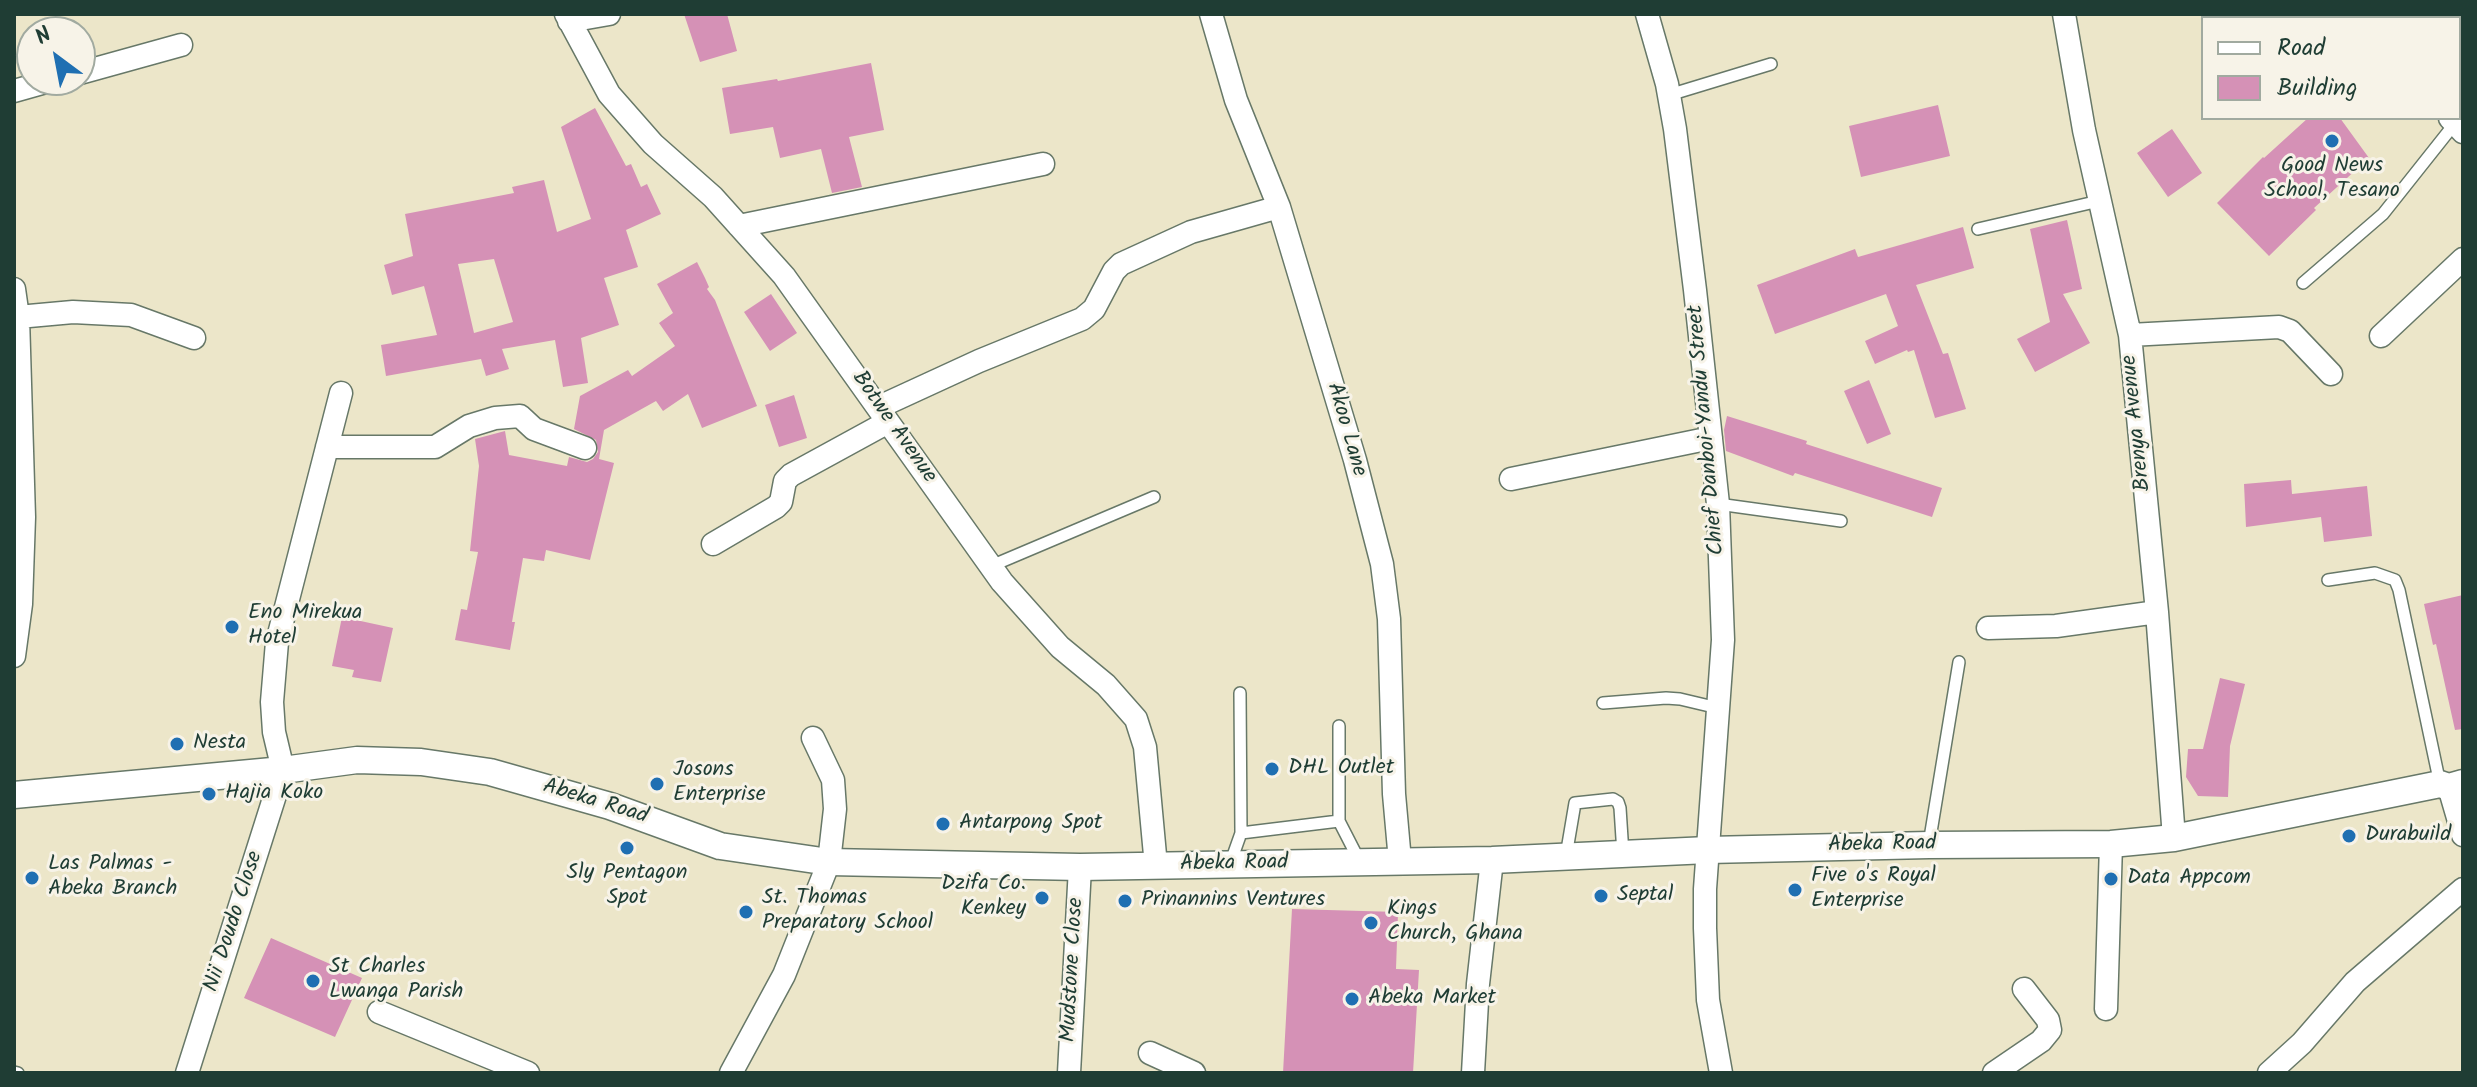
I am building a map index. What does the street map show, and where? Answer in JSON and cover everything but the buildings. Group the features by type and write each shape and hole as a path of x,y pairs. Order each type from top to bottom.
{"street":[{"path":"567,18 609,14"},
{"name":"Akoo Lane","path":"1211,14 1236,100 1279,207 1355,460 1382,564 1389,619 1394,794 1400,861"},
{"name":"Chief Danboi-Yandu Street","path":"1647,14 1669,95 1695,290 1718,504 1723,640 1705,889 1708,1000 1721,1073"},
{"name":"Brenya Avenue","path":"2064,14 2084,130 2130,335 2157,612 2174,838"},
{"name":"Botwe Avenue","path":"567,18 609,94 653,144 713,197 784,276 991,566 1060,647 1106,685 1136,719 1145,747 1156,866"},
{"path":"96,69 181,45"},
{"path":"739,226 1043,164"},
{"path":"713,544 776,507 781,502 785,481 791,475 884,415 979,361 1082,319 1094,309 1114,271 1121,264 1191,232 1279,207"},
{"path":"2381,336 2463,259"},
{"path":"14,289 18,317 24,517 21,604 14,656"},
{"path":"18,317 73,312 131,315 194,338"},
{"path":"2130,335 2279,327 2290,331 2331,374"},
{"path":"283,770 274,732 272,702 277,642 341,393"},
{"path":"327,447 435,447 469,426 495,418 520,416 534,429 585,448"},
{"path":"1511,479 1711,438"},
{"path":"1988,628 2078,624 2157,612"},
{"path":"731,1073 784,975 829,862 835,809 833,780 813,738"},
{"name":"Abeka Road","path":"14,795 283,770 357,760 421,762 490,772 610,806 720,846 829,862 1080,867 1492,860 1708,850 2060,842 2111,844 2174,838 2450,785"},
{"name":"Nii Doudo Close","path":"187,1073 283,770"},
{"path":"2450,785 2463,835"},
{"path":"2106,1009 2111,844"},
{"path":"1473,1073 1478,984 1492,860"},
{"name":"Mudstone Close","path":"1069,1073 1080,867"},
{"path":"2269,1073 2302,1043 2355,982 2463,889"},
{"path":"1994,1073 2041,1041 2050,1030 2048,1020 2024,989"},
{"path":"379,1012 528,1073"},
{"path":"1150,1053 1194,1073"}],"lane":[{"path":"1669,95 1771,64"},
{"path":"2303,283 2383,214 2457,122"},
{"path":"1978,229 2099,201"},
{"path":"991,566 1154,497"},
{"path":"1718,504 1841,521"},
{"path":"2328,580 2375,573 2395,580 2450,785"},
{"path":"1929,845 1959,662"},
{"path":"1230,865 1241,833 1240,693"},
{"path":"1603,703 1666,698 1718,708"},
{"path":"1339,726 1339,821 1360,862"},
{"path":"1566,857 1575,803 1613,799 1620,808 1623,854"},
{"path":"1241,833 1339,821"}],"place":[{"name":"Good News School, Tesano","path":"2332,141"},
{"name":"Eno Mirekua Hotel","path":"232,627"},
{"name":"Nesta","path":"177,744"},
{"name":"DHL Outlet","path":"1272,769"},
{"name":"Josons Enterprise","path":"657,784"},
{"name":"Hajia Koko","path":"209,794"},
{"name":"Antarpong Spot","path":"943,824"},
{"name":"Durabuild","path":"2349,836"},
{"name":"Sly Pentagon Spot","path":"627,848"},
{"name":"Las Palmas - Abeka Branch","path":"32,878"},
{"name":"Data Appcom","path":"2111,879"},
{"name":"Five o's Royal Enterprise","path":"1795,890"},
{"name":"Septal","path":"1601,896"},
{"name":"Dzifa Co. Kenkey","path":"1042,898"},
{"name":"Prinannins Ventures","path":"1125,901"},
{"name":"St. Thomas Preparatory School","path":"746,912"},
{"name":"Kings Church, Ghana","path":"1371,923"},
{"name":"St Charles Lwanga Parish","path":"313,981"},
{"name":"Abeka Market","path":"1352,999"}]}
